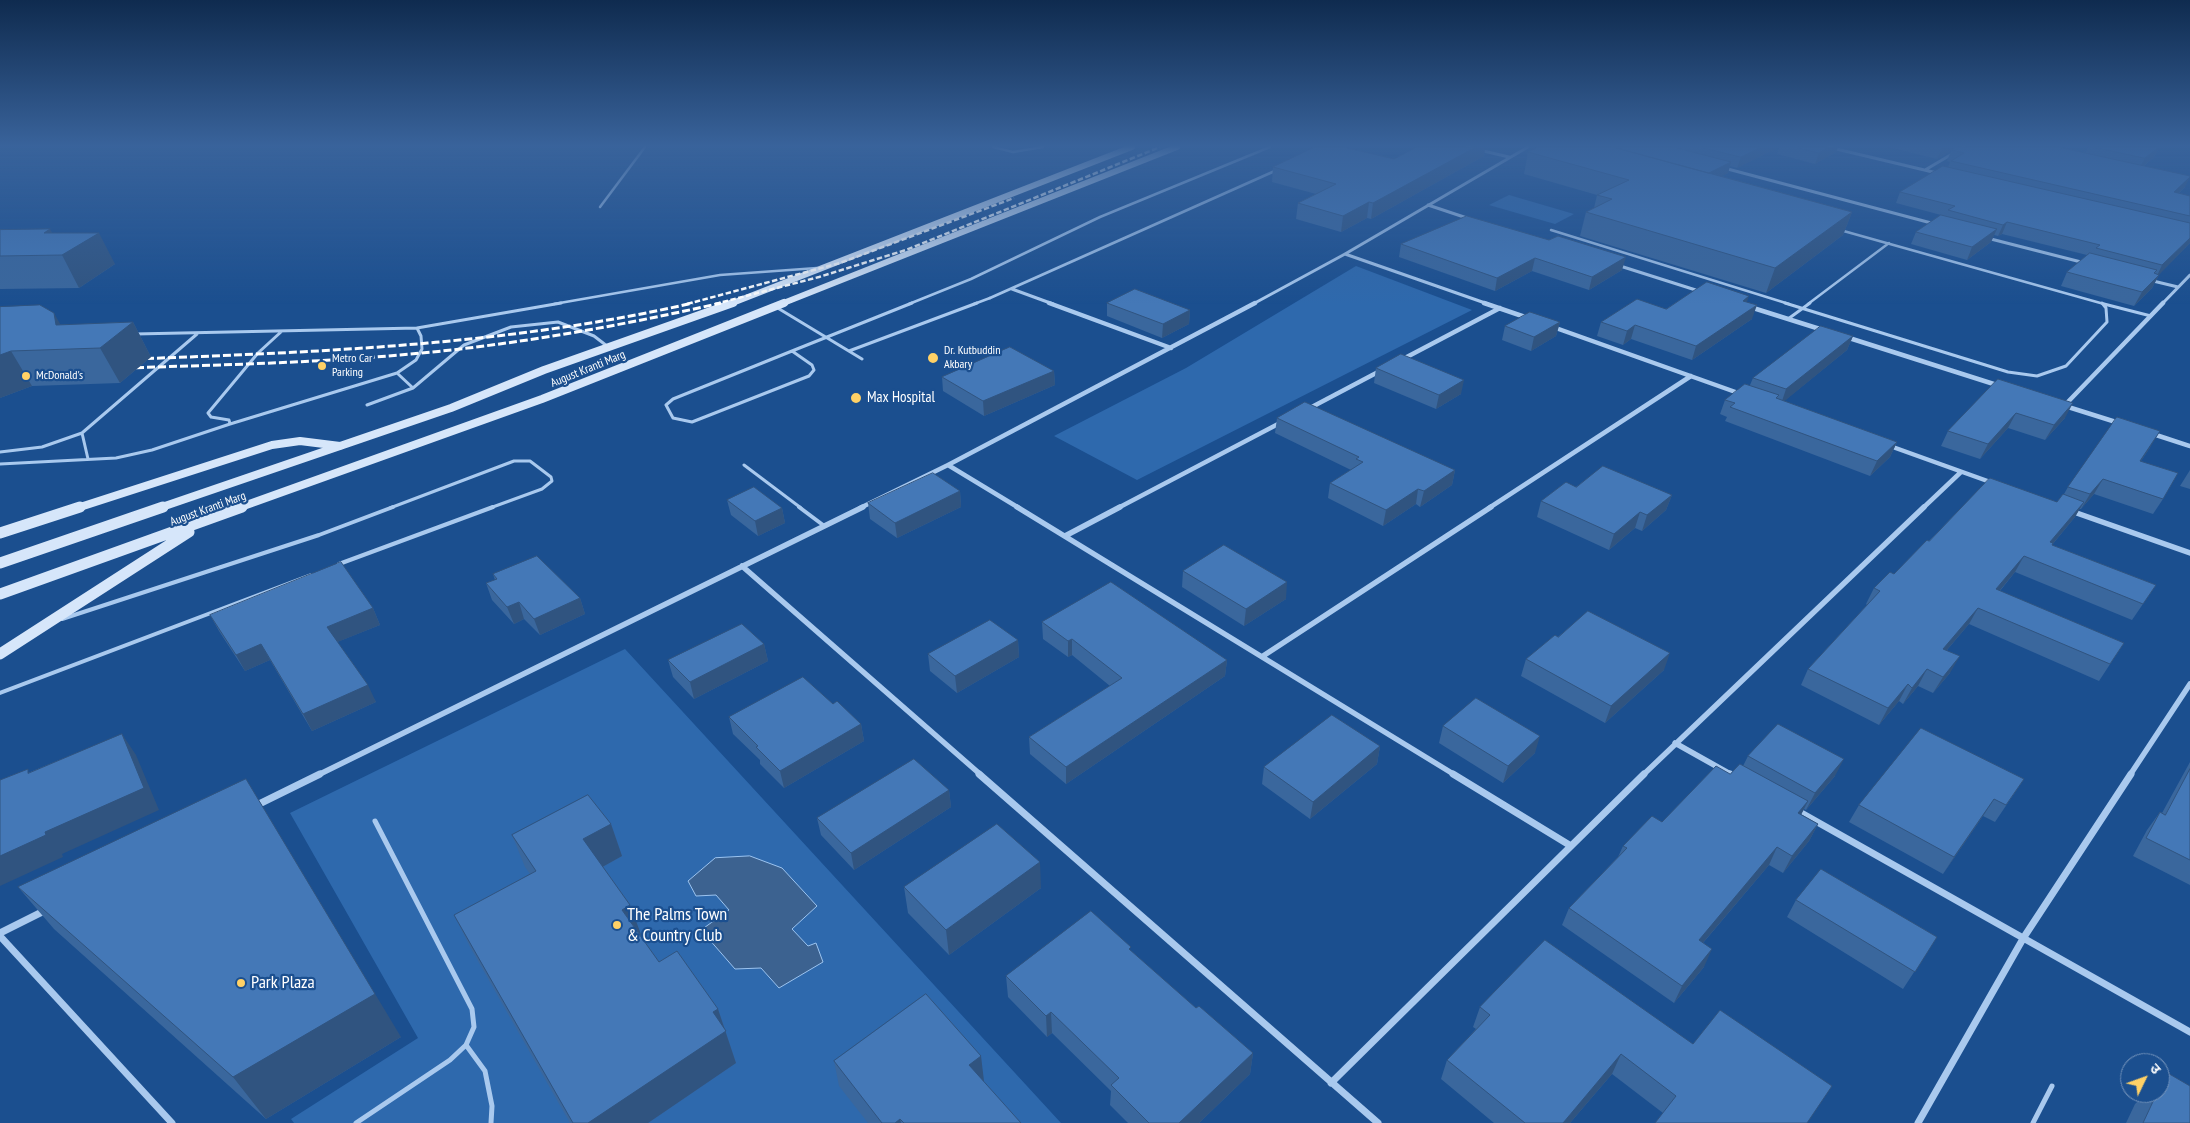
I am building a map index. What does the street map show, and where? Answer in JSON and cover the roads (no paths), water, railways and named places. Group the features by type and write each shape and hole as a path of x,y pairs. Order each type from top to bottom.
{"main road":[{"name":"August Kranti Marg","path":"0,563 342,446 609,347 715,310 998,199"},
{"name":"August Kranti Marg","path":"0,594 542,400 1045,199"},
{"path":"0,532 272,446 300,440 342,446"},
{"path":"0,654 153,553 209,520"}],"street":[{"path":"990,298 1210,199"},
{"path":"249,809 948,465 1345,254 1438,199"},
{"path":"1842,199 1939,225"},
{"path":"1428,205 1479,222"},
{"path":"1986,237 2092,265"},
{"path":"1345,254 1536,321"},
{"path":"1610,263 1704,292"},
{"path":"2064,406 2190,275"},
{"path":"2140,277 2178,287"},
{"path":"1012,289 1171,348"},
{"path":"1741,304 1826,331"},
{"path":"1396,363 1500,308"},
{"path":"1546,324 1747,396"},
{"path":"1845,337 2007,388"},
{"path":"1300,413 1387,368"},
{"path":"1263,656 1691,376"},
{"path":"2054,403 2127,426"},
{"path":"1065,536 1282,422"},
{"path":"2145,431 2190,446"},
{"path":"1887,445 1998,485"},
{"path":"948,465 1571,846"},
{"path":"1331,1082 1675,743 1961,472"},
{"path":"2062,507 2190,553"},
{"path":"742,566 1378,1123"},
{"path":"1918,1123 2024,937 2190,684"},
{"path":"1675,743 1743,781"},
{"path":"1786,804 2190,1032"},
{"path":"56,905 0,935 172,1123"}],"lane":[{"path":"600,207 606,199"},
{"path":"792,351 812,365 814,370 809,376 692,422 673,418 666,406 673,399 792,351 971,279 1100,217 1143,199"},
{"path":"1831,227 2150,316"},
{"path":"1551,230 2008,372 2037,376 2066,366 2108,322 2106,308 2099,302"},
{"path":"1788,319 1800,308 1889,243"},
{"path":"129,334 417,328 720,275 822,268"},
{"path":"848,351 990,298"},
{"path":"775,306 862,359"},
{"path":"367,405 413,388 464,345 510,327 558,322 594,336 609,347"},
{"path":"0,464 116,458 143,452 398,373 415,362 422,352 423,338 417,328"},
{"path":"230,424 229,420 211,417 208,413 258,353 282,331"},
{"path":"0,452 30,451 49,447 82,434 197,334"},
{"path":"398,373 413,388"},
{"path":"82,434 88,459"},
{"path":"45,625 319,535 514,461 530,461 551,477 552,481 542,489 332,566"},
{"path":"744,465 823,525"},
{"path":"0,693 314,574"},
{"path":"356,1123 450,1060 466,1045 474,1027 472,1009 375,821"},
{"path":"466,1045 485,1071 492,1106 491,1123"},
{"path":"2033,1123 2052,1086"}],"railway":[{"path":"687,304 840,263 1010,199"},
{"path":"715,304 819,277 906,250 1031,199"},
{"path":"135,359 345,349 485,337 624,317 693,303"},
{"path":"125,368 297,362 440,351 561,335 721,303"}],"place":[{"name":"Dr. Kutbuddin Akbary","path":"933,358"},
{"name":"Metro Car Parking","path":"322,366"},
{"name":"McDonald's","path":"26,376"},
{"name":"Max Hospital","path":"856,398"},
{"name":"The Palms Town & Country Club","path":"617,925"},
{"name":"Park Plaza","path":"241,983"}]}
